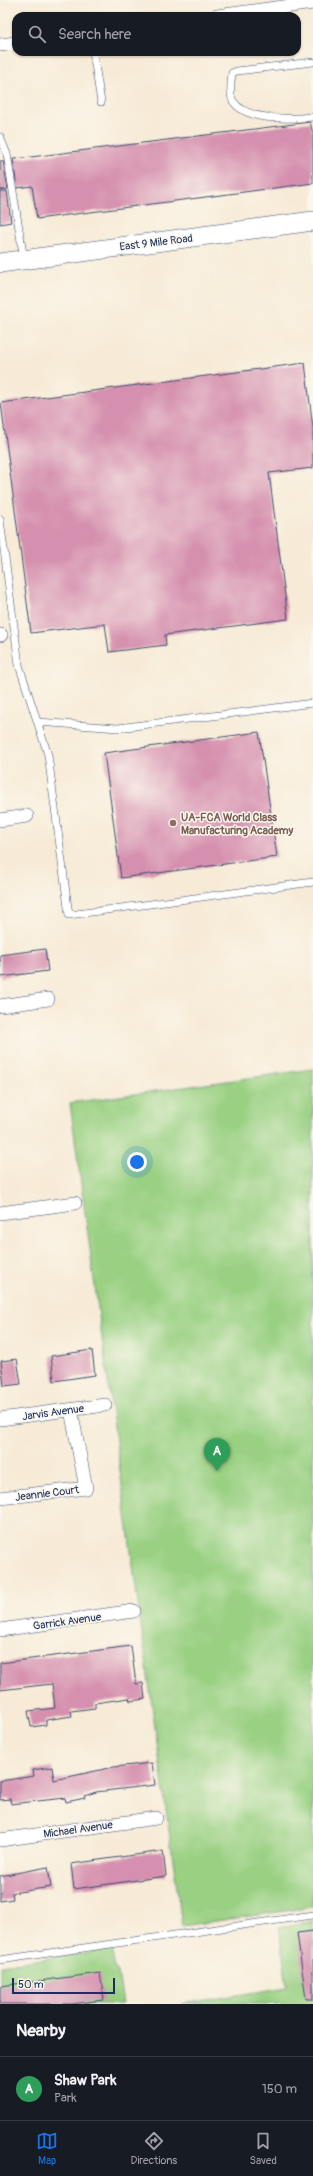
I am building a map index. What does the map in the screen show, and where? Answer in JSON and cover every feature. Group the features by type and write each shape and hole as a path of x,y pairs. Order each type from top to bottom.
{"main road":[{"name":"East 9 Mile Road","path":"0,263 313,221"}],"street":[{"path":"247,12 313,3"},
{"path":"0,45 12,44"},
{"path":"0,820 26,816"},
{"path":"0,1006 48,1000"},
{"path":"0,1213 75,1203"},
{"name":"Jarvis Avenue","path":"0,1420 105,1405"},
{"name":"Jeannie Court","path":"0,1498 86,1488 71,1410"},
{"name":"Garrick Avenue","path":"0,1630 134,1611"},
{"name":"Michael Avenue","path":"0,1840 156,1818"}],"lane":[{"path":"94,56 101,102"},
{"path":"313,62 238,71 232,74 231,88 232,100 240,109 251,114 289,120 313,117"},
{"path":"0,137 7,154 24,260"},
{"path":"0,519 18,665 48,755 69,915 313,882"},
{"path":"38,722 118,728 313,703"},
{"path":"0,1960 313,1915"}],"green space":[{"path":"313,1069 313,1907 182,1926 70,1103"},
{"path":"313,1921 313,2004 182,2004 287,1987 279,1927"},
{"path":"113,1949 113,1966 118,1972 123,2004 0,2004 0,1965"}],"building":[{"path":"310,122 313,134 313,183 37,219 32,186 17,188 13,159"},
{"path":"0,161 3,161 8,189 0,190"},
{"path":"0,191 7,191 11,222 0,224"},
{"path":"305,363 313,428 313,468 269,473 288,619 165,635 166,645 109,652 105,624 31,633 1,403"},
{"path":"259,732 277,857 121,878 104,753"},
{"path":"45,949 48,971 1,977 0,955"},
{"path":"92,1350 95,1375 54,1381 51,1356"},
{"path":"17,1359 21,1384 4,1386 1,1361"},
{"path":"131,1646 136,1684 143,1683 145,1699 130,1701 129,1698 95,1703 95,1708 71,1711 72,1716 46,1720 46,1725 31,1727 28,1711 55,1708 52,1684 0,1690 0,1663"},
{"path":"152,1763 155,1785 96,1792 84,1796 85,1798 66,1802 65,1798 11,1804 10,1799 0,1800 0,1781 34,1776 33,1770 52,1767 54,1780 114,1767"},
{"path":"163,1851 166,1876 74,1889 71,1864"},
{"path":"48,1867 51,1887 12,1893 13,1899 0,1901 0,1876"},
{"path":"313,1931 313,1999 306,1999 297,1933"},
{"path":"100,1973 104,2000 72,2004 0,2004 0,1986"}],"place":[{"name":"UA-FCA World Class Manufacturing Academy","path":"173,823"},
{"name":"Shaw Park","path":"217,1471"}]}
